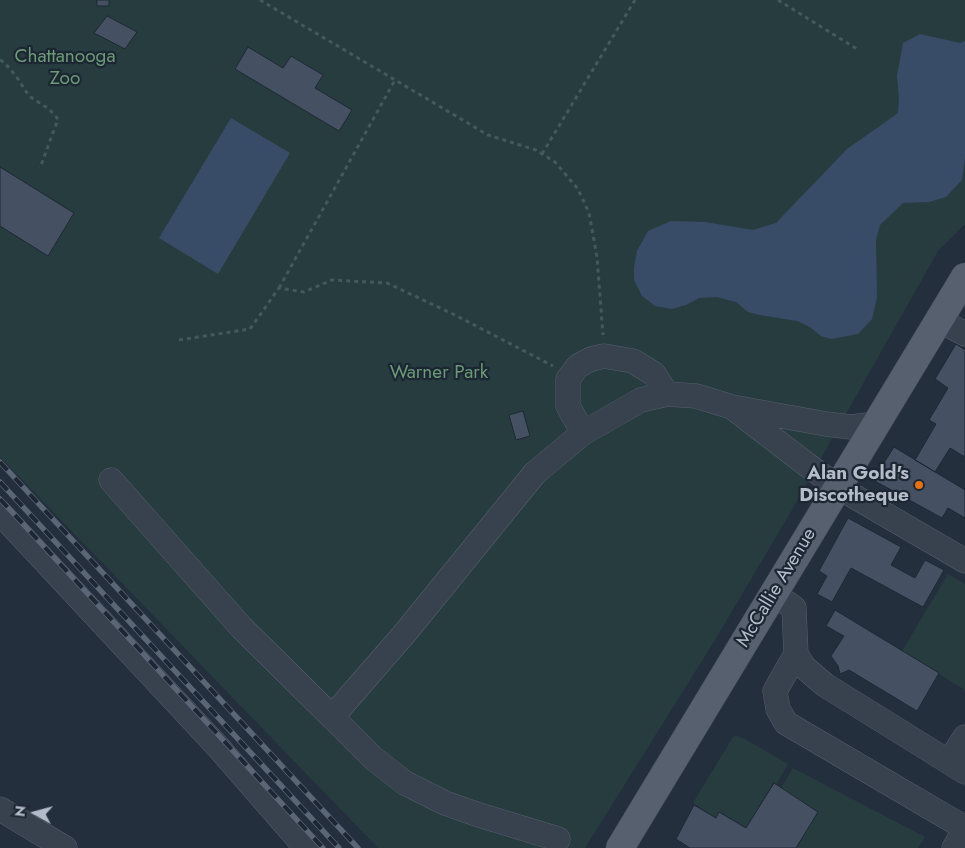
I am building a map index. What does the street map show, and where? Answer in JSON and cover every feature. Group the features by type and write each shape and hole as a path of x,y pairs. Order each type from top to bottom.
{"main road":[{"name":"McCallie Avenue","path":"620,848 965,277"}],"street":[{"path":"939,320 965,334"},
{"path":"583,433 568,406 568,379 578,366 591,359 604,356 633,361 654,374 667,394"},
{"path":"332,717 405,633 535,473 583,433 642,400 667,394 696,396 732,407 826,424 851,427 876,424"},
{"path":"732,407 838,487 965,562"},
{"path":"111,480 241,627 373,758 405,783 454,806 558,839"},
{"path":"0,513 219,748 306,848"},
{"path":"774,594 794,608 796,654 804,667 826,684 957,767 965,737"},
{"path":"796,654 775,691 778,709 786,723 965,828 954,848"},
{"path":"0,809 65,848"}],"path":[{"path":"260,0 488,135 536,150 555,162 578,189 589,213 597,258 604,356"},
{"path":"542,154 635,0"},
{"path":"778,0 857,49"},
{"path":"0,60 16,76 29,96 49,109 58,119 40,168"},
{"path":"179,340 250,329 279,288 395,80"},
{"path":"279,288 304,292 332,280 387,283 455,315 551,365 568,379"}],"green space":[{"name":"Warner Park","path":"0,0 965,0 965,224 938,251 789,515 715,640 585,848 378,848 0,457"},
{"path":"948,574 965,584 965,690 902,651"},
{"path":"733,737 745,739 788,764 776,785 773,783 746,828 720,812 716,818 693,803"},
{"path":"793,768 925,837 918,848 796,848 818,812 781,788"}],"water":[{"path":"920,34 960,43 965,41 965,157 962,180 946,197 929,202 903,203 880,225 876,240 877,298 872,319 858,334 831,339 821,336 810,327 797,321 748,312 736,302 717,297 699,298 686,305 672,309 655,306 642,296 634,280 634,267 637,251 648,231 671,221 705,222 753,230 776,223 847,149 898,113 897,76 903,43"},
{"path":"231,118 290,153 218,274 159,238"}],"building":[{"path":"97,0 109,0 109,6 97,6"},
{"path":"107,16 137,32 125,49 94,33"},
{"path":"248,47 283,68 291,56 323,75 315,88 352,110 339,131 235,69"},
{"path":"0,167 74,213 48,256 0,226"},
{"path":"956,344 965,350 965,457 950,448 935,472 915,460 936,424 929,420 948,388 935,379"},
{"path":"523,411 530,436 516,440 509,415"},
{"name":"Alan Gold's Discotheque","path":"894,447 965,490 965,518 948,508 942,518 873,480"},
{"path":"848,518 901,547 891,565 915,578 925,560 944,570 923,607 851,568 832,602 817,594 827,576 819,571"},
{"path":"835,610 939,673 917,711 849,670 840,674 838,666 831,656 844,636 826,626"},
{"path":"774,783 818,812 796,848 690,848 676,839 694,805 716,818 719,812 746,828"}],"railway":[{"path":"0,462 358,848"},
{"path":"0,482 339,848"},
{"path":"0,499 323,848"}],"place":[{"name":"Alan Gold's Discotheque","path":"919,485"}],"park label":[{"name":"Chattanooga Zoo","path":"65,68"}]}
